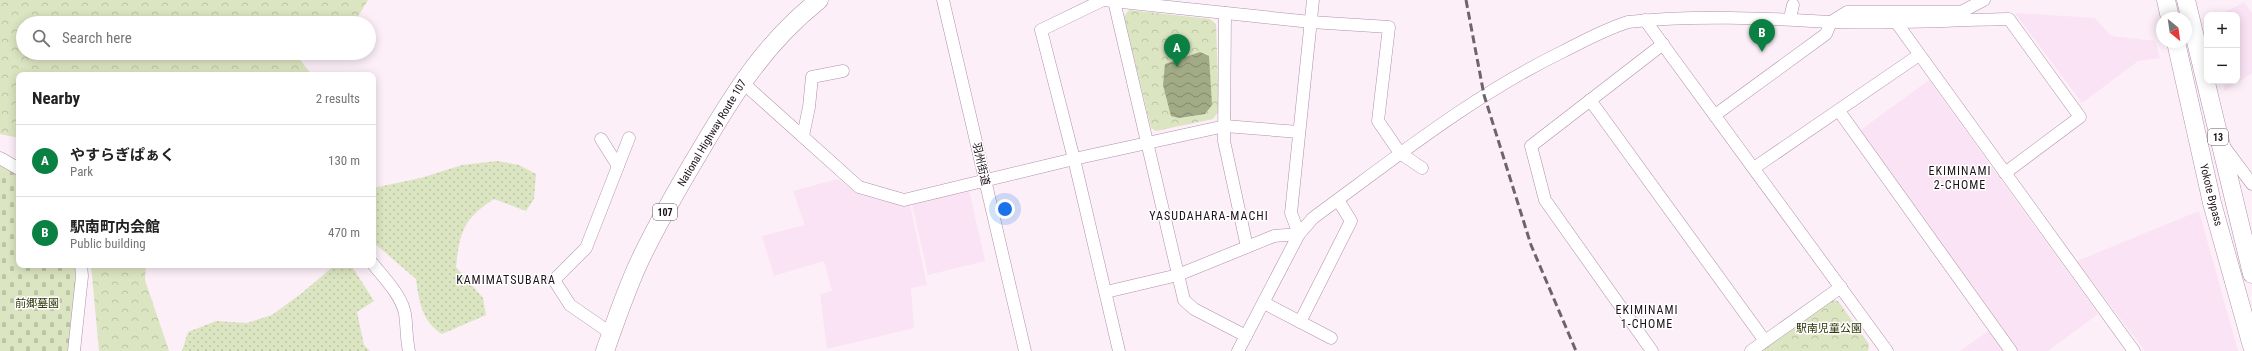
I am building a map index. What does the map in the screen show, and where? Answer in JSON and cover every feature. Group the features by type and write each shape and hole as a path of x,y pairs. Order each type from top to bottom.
{"highway":[{"name":"National Highway Route 107","path":"605,351 641,259 683,180 742,82 772,43 819,0"},
{"path":"2166,0 2169,12"},
{"name":"Yokote Bypass","path":"2186,0 2252,274"},
{"name":"Yokote Bypass","path":"2177,48 2212,202 2252,346"}],"street":[{"name":"羽州街道","path":"944,0 1026,351"},
{"path":"1119,351 1074,159 1041,30 1103,0 1311,22 1389,27 1378,121 1400,153 1422,168"},
{"path":"1299,234 1291,213 1312,0"},
{"path":"1715,115 1826,34 1831,22 1847,12 1961,12 1984,0"},
{"path":"1114,1 1184,300 1194,309 1246,336"},
{"path":"1790,18 1793,5"},
{"path":"1224,13 1224,141 1247,247"},
{"path":"1238,351 1299,234 1313,218 1468,104 1532,66 1612,28 1628,22 1645,20 1790,18 1831,22 1896,22 2009,18 2080,118 2005,172"},
{"path":"1645,20 1841,287 1882,349"},
{"path":"1896,22 2134,351"},
{"path":"1652,351 1545,200 1531,146 1664,44"},
{"path":"1754,168 1919,55"},
{"path":"804,136 812,77 843,71"},
{"path":"742,82 804,136 859,187 904,200 1074,159 1225,126 1299,132"},
{"path":"1590,100 1765,341"},
{"path":"1839,111 2010,351"},
{"path":"612,334 570,305 554,280 586,248 629,138"},
{"path":"601,139 618,166"},
{"path":"2219,141 2252,184"},
{"path":"0,158 16,167"},
{"path":"1300,322 1351,221 1338,200"},
{"path":"1106,292 1178,275 1274,236 1299,234"},
{"path":"74,351 82,276 81,268"},
{"path":"376,268 402,304 405,314 406,339 409,351"},
{"path":"1751,351 1841,287"},
{"path":"1264,303 1331,338"}],"shaded area":[{"path":"2244,2 2252,13 2252,73 2240,81 2240,12 2226,12"},
{"path":"2015,13 2095,18 2111,36 2155,41 2160,58 2138,61 2082,103"},
{"path":"1929,80 2098,314 2048,351 1960,351 1997,325 1858,132"},
{"path":"2224,84 2236,84 2225,91"},
{"path":"838,179 858,194 886,202 910,205 927,285 911,288 914,328 827,349 820,294 832,291 824,261 774,276 762,236 805,225 793,191"},
{"path":"969,190 985,261 928,275 912,204"},
{"path":"2199,211 2238,351 2145,351 2077,261"}],"green space":[{"path":"0,0 368,0 358,16 16,16 16,60 300,60 310,72 16,72 16,137 0,134"},
{"path":"1129,10 1210,19 1216,24 1219,111 1213,119 1156,131 1151,128 1124,16"},
{"path":"497,161 519,165 536,174 534,199 526,211 494,199 469,220 459,244 456,267 483,298 486,315 442,334 435,329 426,317 420,303 416,279 376,245 376,187 421,178 462,165"},
{"name":"前郷墓園","path":"0,164 16,172 16,268 74,268 76,281 69,351 0,351"},
{"path":"91,268 146,268 145,280 169,351 99,351"},
{"path":"331,268 353,268 374,301 357,312 364,345 370,351 182,351 188,332 216,321 247,323 272,315 302,293"},
{"name":"駅南児童公園","path":"1830,300 1838,301 1869,344 1868,351 1760,351"}],"water":[{"path":"1200,52 1209,56 1212,105 1205,114 1179,118 1171,116 1163,85 1165,64"}],"railway":[{"path":"1466,0 1484,95 1531,245 1576,351"}],"place":[{"name":"駅南町内会館","path":"1762,52"},
{"name":"やすらぎぱぁく","path":"1177,67"}],"district":[{"name":"EKIMINAMI 2-CHOME","path":"1960,178"},
{"name":"YASUDAHARA-MACHI","path":"1209,216"},
{"name":"KAMIMATSUBARA","path":"506,280"},
{"name":"EKIMINAMI 1-CHOME","path":"1647,317"}]}
